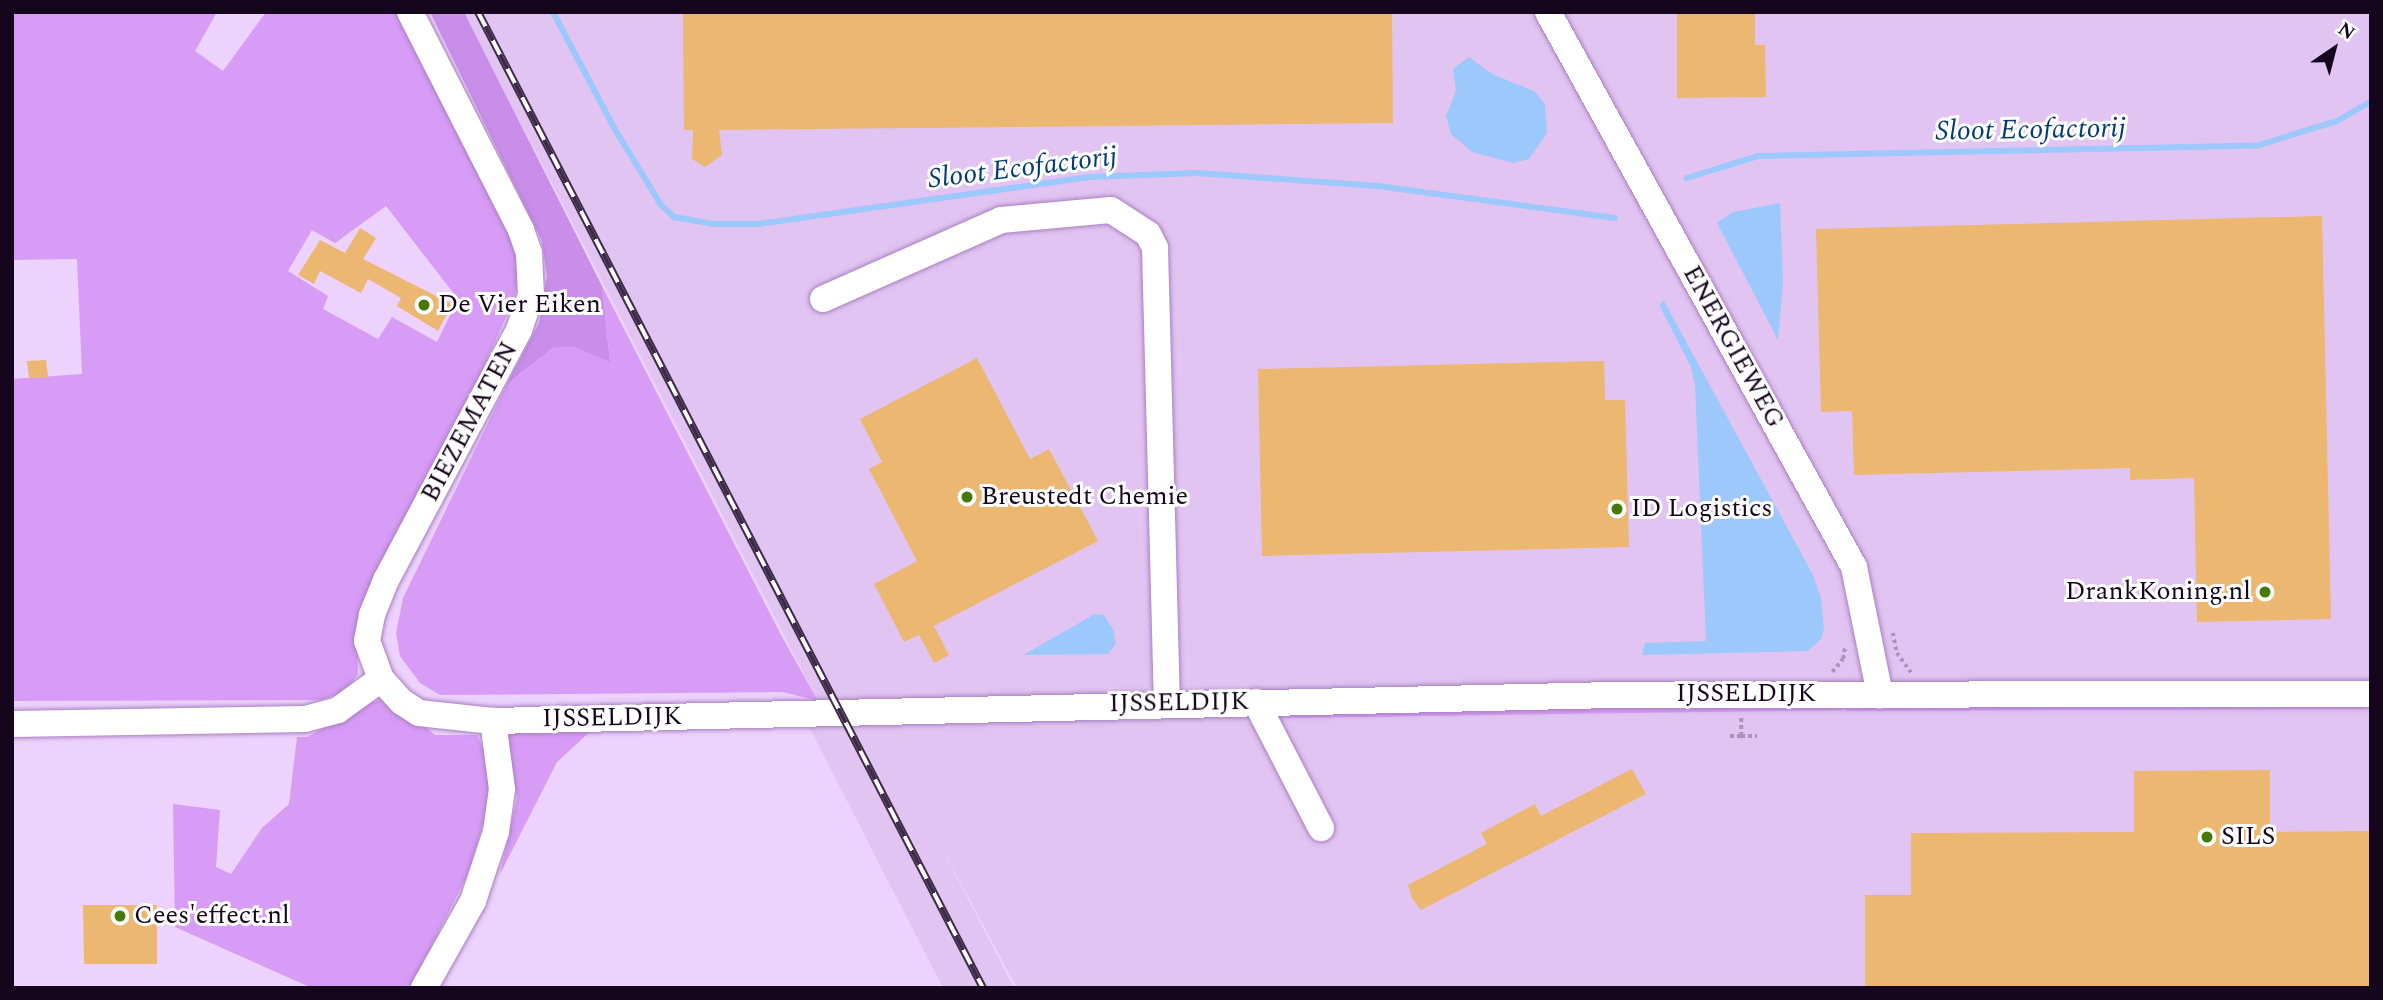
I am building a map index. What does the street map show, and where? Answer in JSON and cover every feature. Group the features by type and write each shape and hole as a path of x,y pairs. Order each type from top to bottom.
{"street":[{"name":"BIEZEMATEN","path":"381,679 367,642 372,615 386,580 519,330 531,295 530,253 522,230 410,12"},
{"name":"ENERGIEWEG","path":"1548,12 1854,567 1880,695"},
{"path":"823,299 1000,220 1111,210 1148,234 1155,248 1167,704"},
{"name":"IJSSELDIJK","path":"381,679 402,702 419,713 493,721 1256,702 1880,695 2371,694"},
{"path":"12,724 305,719 338,710 381,679"},
{"path":"1256,702 1321,828"},
{"path":"424,988 473,901 496,832 502,789 493,721"}],"path":[{"path":"1741,712 1741,736"},
{"path":"1730,736 1757,736"}],"shaded area":[{"path":"12,12 217,12 195,51 223,71 266,12 396,12 514,238 519,279 513,301 482,371 387,552 357,642 358,674 345,692 321,700 12,701 12,379 82,374 77,259 12,260","holes":["386,206 458,299 437,342 392,317 378,339 323,309 328,296 288,271 312,230 335,243"]},
{"path":"430,12 464,12 602,286 610,362 574,347 553,348 507,384 539,323 547,277 542,241"},
{"path":"464,12 2371,12 2371,988 1017,988 927,820 1014,988 943,988 806,721 818,701"},
{"path":"602,286 781,635 818,701 783,692 440,695 420,683 400,656 396,633 403,598 507,384 553,348 574,347 610,361"},
{"path":"383,699 398,704 435,735 477,735 487,756 492,795 468,874 410,988 312,988 175,927 173,804 220,810 216,867 231,874 262,828 289,804 297,737 308,737 361,705"},
{"path":"2358,703 2365,709 1846,711 1846,704"},
{"path":"1842,704 1842,710 1287,718 1292,713"},
{"path":"511,726 596,726 557,762 500,874 517,798 508,737"}],"water":[{"path":"1469,57 1492,74 1534,91 1545,104 1547,133 1529,159 1514,163 1472,152 1451,134 1446,116 1456,91 1453,69"},
{"path":"1780,203 1783,282 1778,340 1717,223 1733,212"},
{"path":"1664,301 1813,575 1821,598 1824,629 1821,639 1808,651 1642,655 1645,643 1706,641 1695,386 1691,367 1659,305"},
{"path":"1095,614 1104,615 1114,631 1116,644 1108,654 1023,655"}],"building":[{"path":"683,12 1392,12 1393,123 719,130 722,155 705,167 692,159 693,130 684,130"},
{"path":"1677,12 1755,12 1755,45 1765,45 1766,97 1677,98"},
{"path":"2322,216 2331,619 2197,622 2194,478 2130,480 2130,468 1854,475 1852,411 1821,412 1816,229"},
{"path":"360,228 376,238 363,259 452,304 438,331 397,306 401,298 368,279 361,293 320,271 314,284 298,275 320,240 345,253"},
{"path":"977,358 1030,459 1049,449 1098,541 934,626 949,655 934,663 919,635 904,642 874,584 917,561 869,469 882,462 860,419"},
{"path":"46,360 48,377 29,378 27,361"},
{"path":"1604,361 1605,400 1625,400 1629,547 1262,556 1258,369"},
{"path":"1632,769 1646,794 1421,910 1412,898 1408,885 1487,844 1481,833 1535,804 1541,816"},
{"path":"2270,770 2270,832 2371,831 2371,988 1865,988 1865,895 1911,895 1911,833 2134,832 2134,771"},
{"path":"83,905 157,905 157,964 84,964"}],"waterway":[{"name":"Sloot Ecofactorij","path":"553,12 613,126 661,205 674,217 713,224 759,224 1090,177 1197,173 1378,186 1615,218"},
{"name":"Sloot Ecofactorij","path":"1687,178 1758,156 2256,146 2337,121 2371,101"}],"railway":[{"path":"478,12 983,988"}],"place":[{"name":"De Vier Eiken","path":"424,305"},
{"name":"Breustedt Chemie","path":"967,497"},
{"name":"ID Logistics","path":"1617,509"},
{"name":"DrankKoning.nl","path":"2265,592"},
{"name":"SILS","path":"2207,837"},
{"name":"Cees'effect.nl","path":"120,916"}]}
